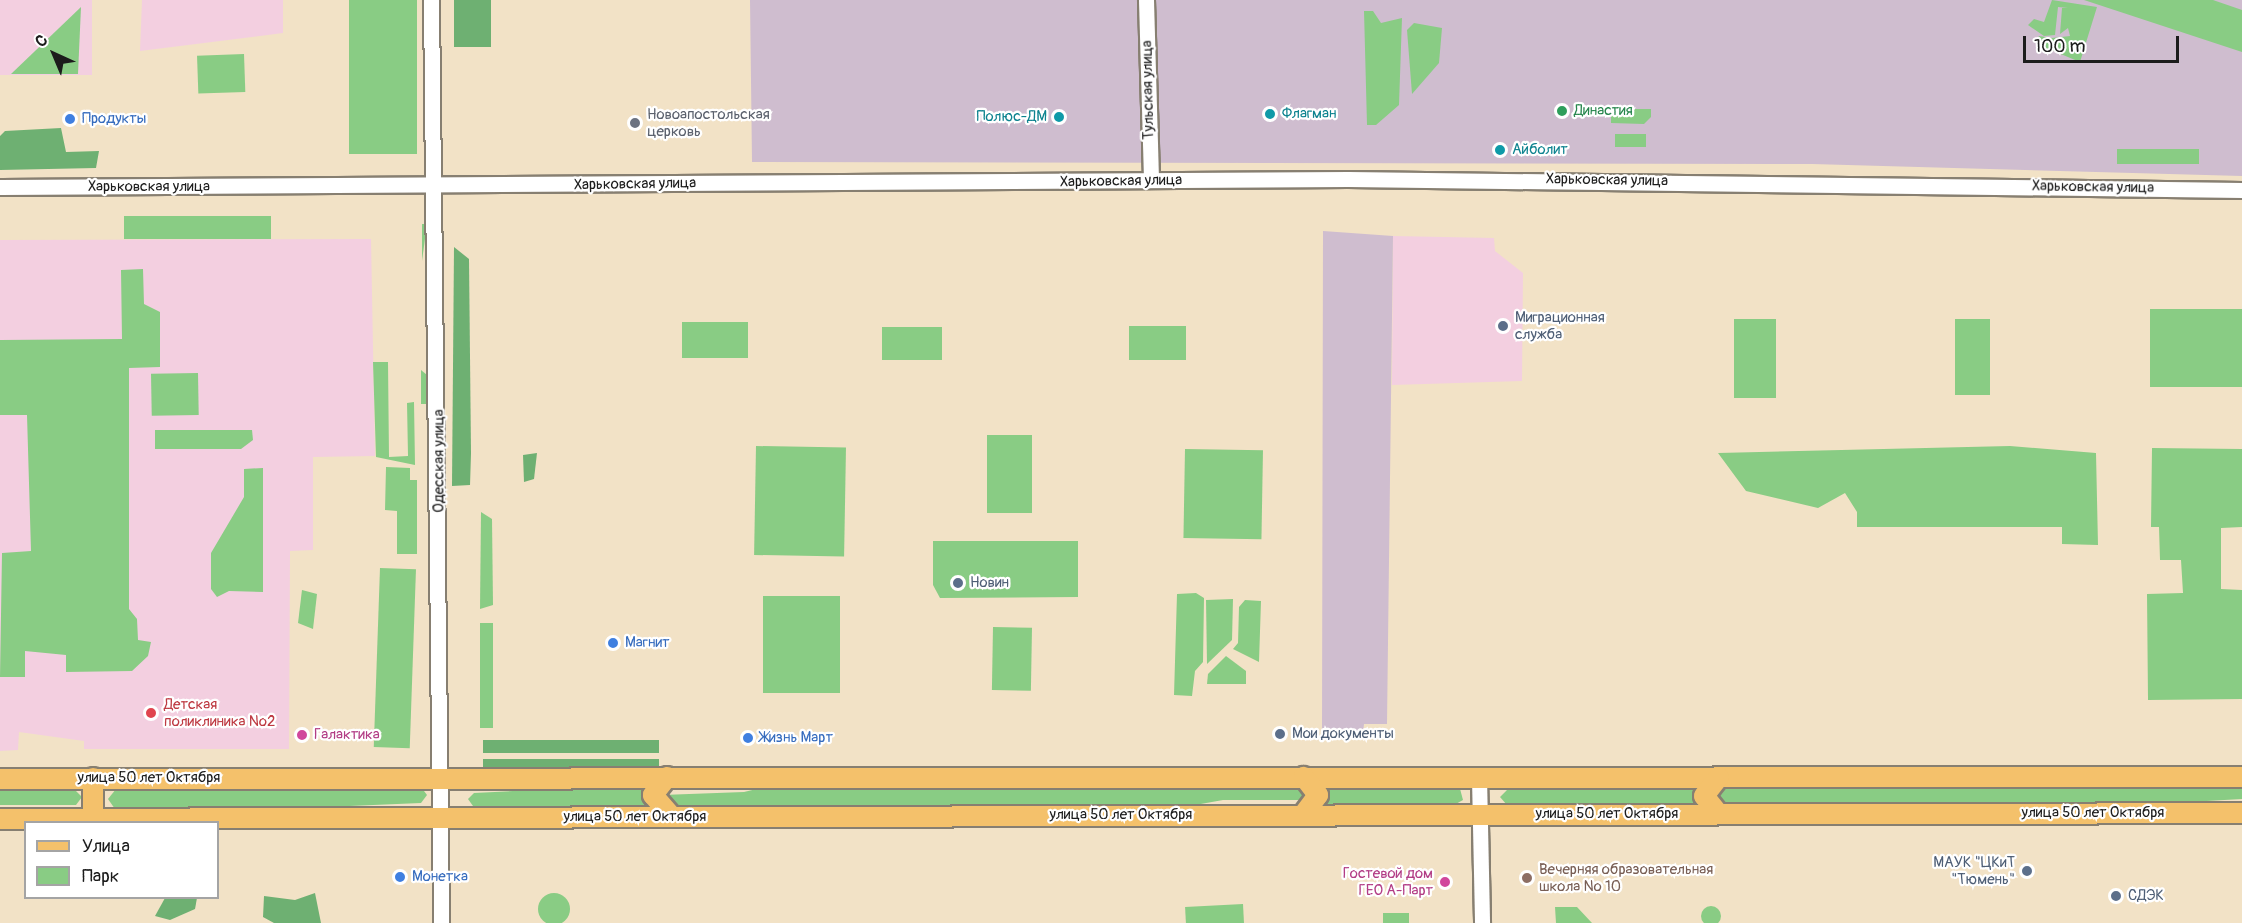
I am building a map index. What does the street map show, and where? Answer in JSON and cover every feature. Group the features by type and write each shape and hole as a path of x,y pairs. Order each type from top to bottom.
{"main road":[{"path":"667,777 653,795 671,816"},
{"path":"1303,815 1318,795 1304,777"},
{"path":"1718,813 1704,796 1719,777"},
{"name":"улица 50 лет Октября","path":"0,779 2242,777"},
{"path":"93,778 93,818"},
{"name":"улица 50 лет Октября","path":"0,819 441,816 2242,813"}],"street":[{"name":"Одесская улица","path":"431,0 437,187 441,923"},
{"name":"Тульская улица","path":"1146,0 1150,180"},
{"name":"Харьковская улица","path":"0,187 437,187 1150,180 1540,179 2242,190"},
{"path":"1479,777 1482,923"}],"shaded area":[{"path":"0,0 92,0 92,75 0,75"},
{"path":"142,0 283,0 283,33 140,51"},
{"path":"750,0 2242,0 2242,176 1812,164 752,162"},
{"path":"1323,231 1393,236 1387,724 1364,724 1363,733 1322,732"},
{"path":"1393,236 1494,238 1495,251 1523,273 1522,381 1392,385"},
{"path":"371,239 375,456 313,457 313,550 290,551 289,749 84,749 84,741 19,732 18,750 0,751 0,240"}],"green space":[{"path":"349,0 417,0 417,154 349,154"},
{"path":"454,0 491,0 491,47 454,47"},
{"path":"2052,0 2097,7 2080,62 2051,50 2055,46 2050,50 2036,43 2039,36 2052,38 2070,36 2068,28 2060,34 2062,8 2068,8 2058,7 2055,35 2044,36 2028,25 2034,19 2044,22"},
{"path":"2084,0 2213,0 2242,10 2242,52"},
{"path":"81,7 78,74 11,74"},
{"path":"1364,11 1373,11 1381,23 1402,18 1399,105 1376,125 1367,125"},
{"path":"1414,23 1442,28 1439,63 1412,94 1407,30"},
{"path":"244,54 245,92 198,94 197,56"},
{"path":"1611,109 1651,109 1651,117 1644,124 1611,123"},
{"path":"61,128 66,152 99,151 96,168 0,170 0,136 5,131"},
{"path":"1615,134 1646,134 1646,147 1615,147"},
{"path":"2117,149 2199,149 2199,164 2117,164"},
{"path":"124,216 271,216 271,239 124,239"},
{"path":"422,224 427,224 422,261"},
{"path":"454,247 469,259 471,454 470,485 452,486"},
{"path":"143,269 144,304 160,312 160,367 129,368 129,609 137,619 138,640 151,642 148,656 132,671 66,672 66,655 25,651 25,677 0,677 2,553 31,551 27,415 0,415 0,340 122,339 121,270"},
{"path":"2150,309 2242,309 2242,387 2150,387"},
{"path":"1734,319 1776,319 1776,398 1734,398"},
{"path":"1955,319 1990,319 1990,395 1955,395"},
{"path":"682,322 748,322 748,358 682,358"},
{"path":"1129,326 1186,326 1186,360 1129,360"},
{"path":"882,327 942,327 942,360 882,360"},
{"path":"373,362 388,362 389,457 408,456 407,403 414,402 415,465 376,457"},
{"path":"421,370 427,375 427,404 421,404"},
{"path":"198,373 199,415 152,416 151,374"},
{"path":"155,430 252,430 253,440 241,449 155,449"},
{"path":"987,435 1032,435 1032,513 987,513"},
{"path":"756,446 846,448 844,557 754,555"},
{"path":"2010,446 2096,453 2098,545 2062,544 2062,527 1857,527 1857,512 1845,493 1818,508 1746,491 1718,453"},
{"path":"2152,448 2242,449 2242,527 2221,528 2221,589 2242,590 2242,699 2148,700 2147,594 2183,593 2181,560 2160,560 2159,527 2151,527"},
{"path":"1185,449 1263,450 1261,539 1183,538"},
{"path":"537,453 534,479 524,482 523,455"},
{"path":"386,467 410,468 410,480 417,480 417,554 397,554 397,511 385,510"},
{"path":"263,468 263,592 229,591 217,597 211,589 211,553 244,497 244,469"},
{"path":"481,512 492,519 493,605 480,609"},
{"path":"933,541 1078,541 1078,597 940,598 933,585"},
{"path":"380,568 416,569 410,748 374,747"},
{"path":"302,590 317,594 313,629 298,623"},
{"path":"1196,593 1204,598 1203,662 1195,671 1192,696 1174,695 1177,594"},
{"path":"763,596 840,596 840,693 763,693"},
{"path":"1233,599 1232,640 1207,664 1206,600"},
{"path":"1245,600 1261,601 1259,662 1233,649 1238,643 1239,607"},
{"path":"480,623 493,623 493,728 480,728"},
{"path":"993,627 1032,628 1031,691 992,690"},
{"path":"1226,656 1246,671 1246,684 1207,684 1208,674"},
{"path":"483,740 659,740 659,753 483,753"},
{"path":"483,759 659,759 659,772 483,772"},
{"path":"778,784 1302,784 1310,792 1303,800 1223,800 1184,807 667,806 662,795 744,792"},
{"path":"1610,784 1698,784 1694,795 1698,806 1507,805 1500,797 1507,790"},
{"path":"1459,785 1463,800 1454,805 1326,805 1328,787"},
{"path":"2242,785 2242,799 2136,805 1724,805 1716,800 1720,787"},
{"path":"421,787 427,795 421,803 302,808 115,809 108,799 116,789"},
{"path":"573,788 648,788 650,806 473,806 468,799 474,793"},
{"path":"0,790 75,790 82,797 76,805 0,805"},
{"path":"315,893 321,923 274,923 263,917 264,896 295,900"},
{"path":"554,893 565,898 570,909 568,915 565,920 557,924 543,920 538,909 543,898"},
{"path":"164,899 197,899 195,909 170,920 155,916"},
{"path":"1243,904 1244,923 1186,923 1185,907"},
{"path":"1707,906 1715,906 1721,912 1721,920 1717,924 1705,924 1701,920 1701,912"},
{"path":"1555,907 1577,907 1592,923 1556,923"},
{"path":"1383,913 1409,913 1409,923 1383,923"}],"place":[{"name":"Династия","path":"1562,111"},
{"name":"Флагман","path":"1270,114"},
{"name":"Полюс-ДМ","path":"1059,117"},
{"name":"Продукты","path":"70,119"},
{"name":"Новоапостольская церковь","path":"635,123"},
{"name":"Айболит","path":"1500,150"},
{"name":"Миграционная служба","path":"1503,326"},
{"name":"Новин","path":"958,583"},
{"name":"Магнит","path":"613,643"},
{"name":"Детская поликлиника №2","path":"151,713"},
{"name":"Мои документы","path":"1280,734"},
{"name":"Галактика","path":"302,735"},
{"name":"Жизнь Март","path":"748,738"},
{"name":"МАУК \"ЦКиТ \"Тюмень\"","path":"2027,871"},
{"name":"Монетка","path":"400,877"},
{"name":"Вечерняя образовательная школа № 10","path":"1527,878"},
{"name":"Гостевой дом ГЕО А-Парт","path":"1445,882"},
{"name":"СДЭК","path":"2116,896"}]}
